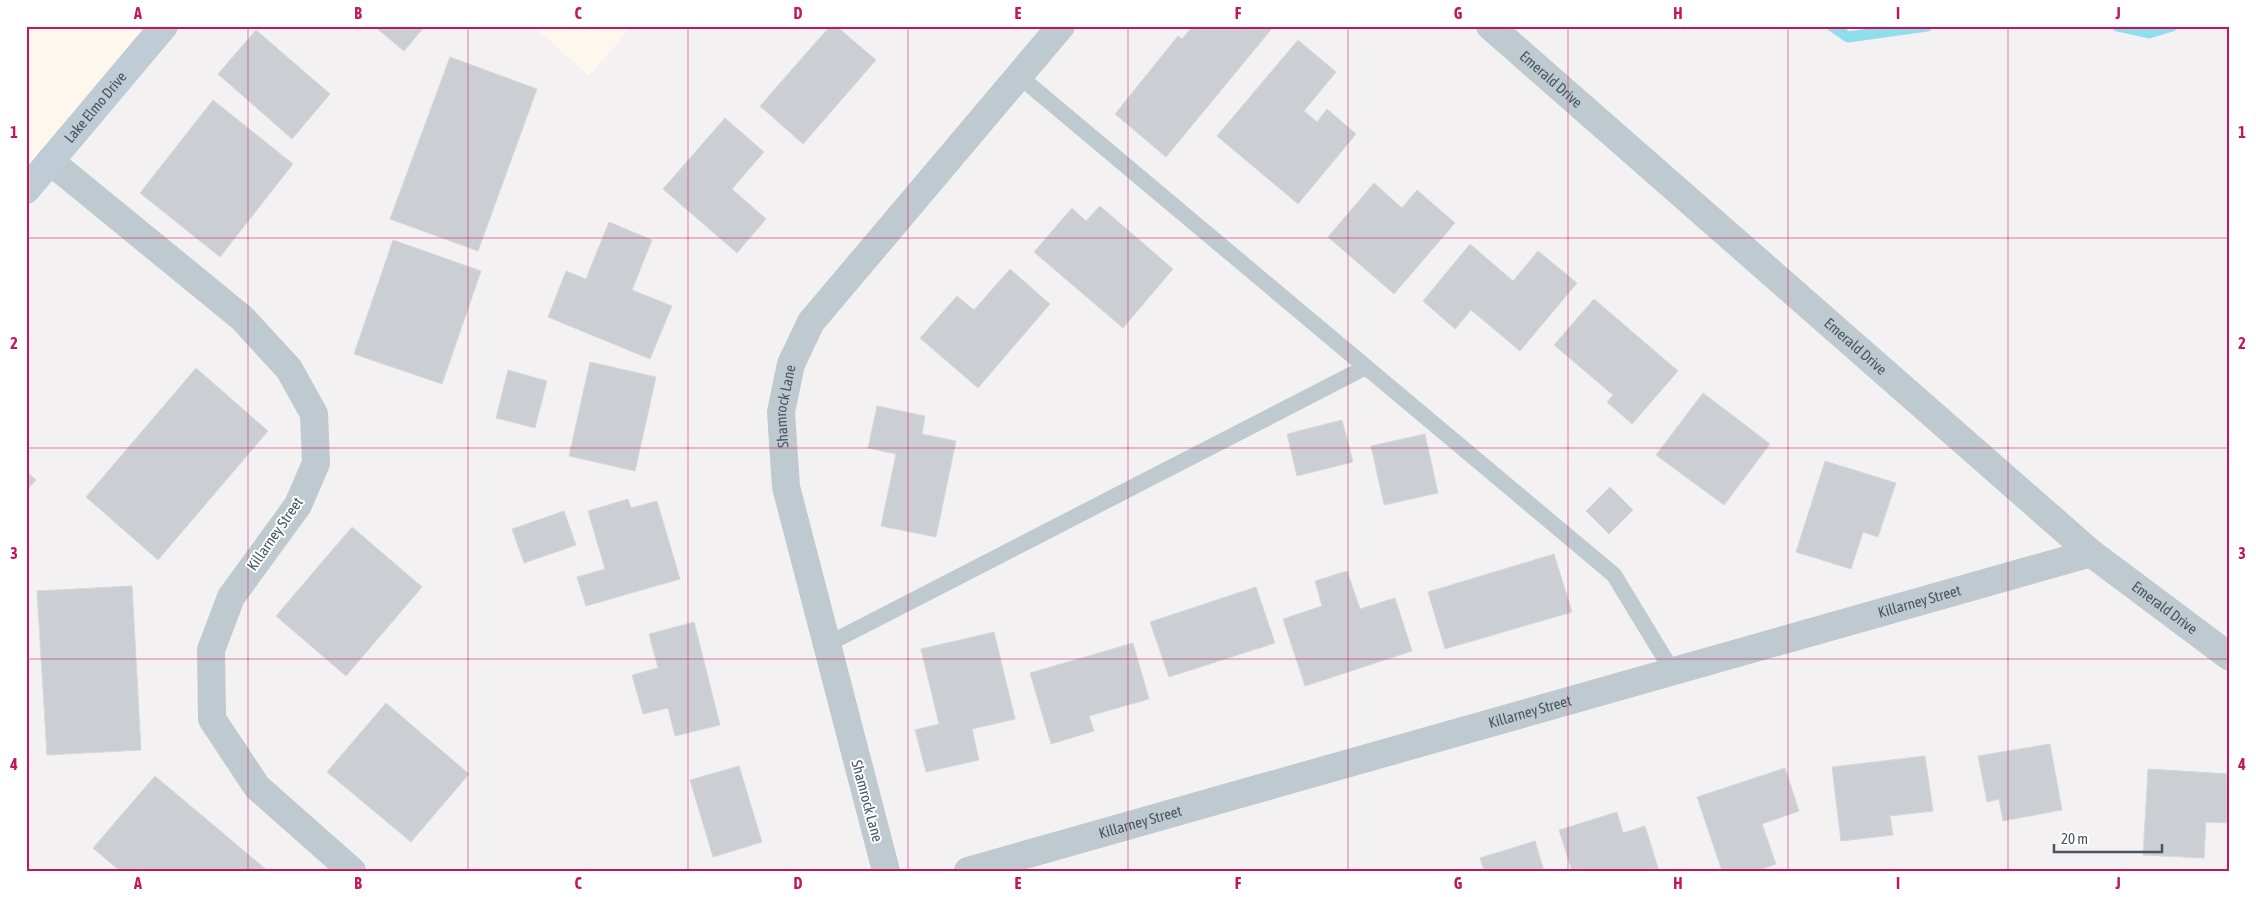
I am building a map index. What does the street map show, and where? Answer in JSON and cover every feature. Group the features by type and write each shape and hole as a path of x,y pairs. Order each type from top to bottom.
{"main road":[{"name":"Lake Elmo Drive","path":"26,190 164,26"}],"street":[{"name":"Shamrock Lane","path":"886,871 786,487 781,412 791,364 811,322 1061,26"},
{"name":"Emerald Drive","path":"1490,26 2090,553 2230,656"},
{"name":"Killarney Street","path":"50,161 242,318 289,369 314,414 316,463 298,505 231,597 211,650 212,719 257,788 352,871"},
{"name":"Killarney Street","path":"968,871 2090,553"}],"lane":[{"path":"1019,76 1614,574 1673,672"},
{"path":"826,645 1366,366"}],"shaded area":[{"path":"26,26 164,26 26,191"},
{"path":"533,26 632,26 589,76"}],"building":[{"path":"374,26 425,26 404,51"},
{"path":"830,26 836,26 876,60 803,144 760,106"},
{"path":"1193,26 1274,26 1166,157 1115,114 1178,36 1182,39"},
{"path":"256,30 330,94 292,139 218,74"},
{"path":"1298,40 1336,72 1304,111 1317,122 1327,109 1356,134 1298,204 1217,136"},
{"path":"450,57 537,89 478,251 390,219"},
{"path":"213,100 293,164 220,257 140,193"},
{"path":"725,118 764,152 732,189 766,219 737,253 663,189"},
{"path":"1374,183 1402,208 1417,190 1455,223 1394,294 1328,237"},
{"path":"1100,206 1173,269 1123,328 1034,252 1072,208 1086,221"},
{"path":"609,222 652,240 632,290 672,306 650,359 548,317 566,271 586,279"},
{"path":"393,240 481,271 442,384 354,354"},
{"path":"1470,244 1513,281 1538,251 1577,283 1520,351 1471,310 1455,329 1423,301"},
{"path":"1010,269 1050,304 978,388 920,338 957,296 974,310"},
{"path":"1594,299 1678,371 1632,424 1607,402 1613,395 1554,345"},
{"path":"590,362 656,377 635,471 569,456"},
{"path":"196,368 268,431 158,560 86,497"},
{"path":"508,370 547,381 535,428 496,418"},
{"path":"1703,393 1770,444 1724,505 1656,455"},
{"path":"877,406 925,416 922,434 956,441 936,537 881,526 896,454 868,448"},
{"path":"1342,420 1353,462 1297,476 1287,434"},
{"path":"1425,434 1438,493 1384,505 1371,446"},
{"path":"1825,461 1896,483 1878,537 1863,532 1851,569 1796,552"},
{"path":"26,471 36,480 26,491"},
{"path":"1610,487 1633,510 1609,534 1586,511"},
{"path":"628,499 631,508 657,501 680,579 586,606 577,577 605,569 588,511"},
{"path":"564,511 576,545 524,563 512,529"},
{"path":"352,527 422,587 346,676 276,616"},
{"path":"1554,554 1572,612 1445,649 1428,592"},
{"path":"1347,571 1360,609 1395,598 1412,651 1305,686 1283,619 1322,606 1315,581"},
{"path":"132,586 141,750 47,755 37,591"},
{"path":"1256,587 1275,643 1169,677 1150,622"},
{"path":"694,622 720,725 675,736 668,708 643,714 632,675 658,668 649,634"},
{"path":"994,632 1015,719 972,729 979,760 926,772 915,730 939,724 921,649"},
{"path":"1133,643 1149,699 1089,716 1094,731 1051,744 1030,673"},
{"path":"386,703 469,774 411,842 327,772"},
{"path":"2050,744 2062,810 2003,821 1999,799 1987,802 1978,756"},
{"path":"1925,756 1933,811 1890,816 1893,835 1841,841 1832,767"},
{"path":"739,766 762,842 713,857 690,780"},
{"path":"1785,768 1799,811 1762,824 1776,864 1757,871 1722,871 1697,797"},
{"path":"2148,769 2230,774 2230,823 2206,822 2204,858 2143,855"},
{"path":"155,776 268,871 120,871 93,848"},
{"path":"1617,812 1623,833 1645,826 1659,871 1572,871 1559,830"},
{"path":"1535,841 1544,871 1484,871 1480,858"}],"waterway":[{"path":"1832,26 1848,37 1927,26"},
{"path":"2117,26 2149,33 2172,26"}]}
